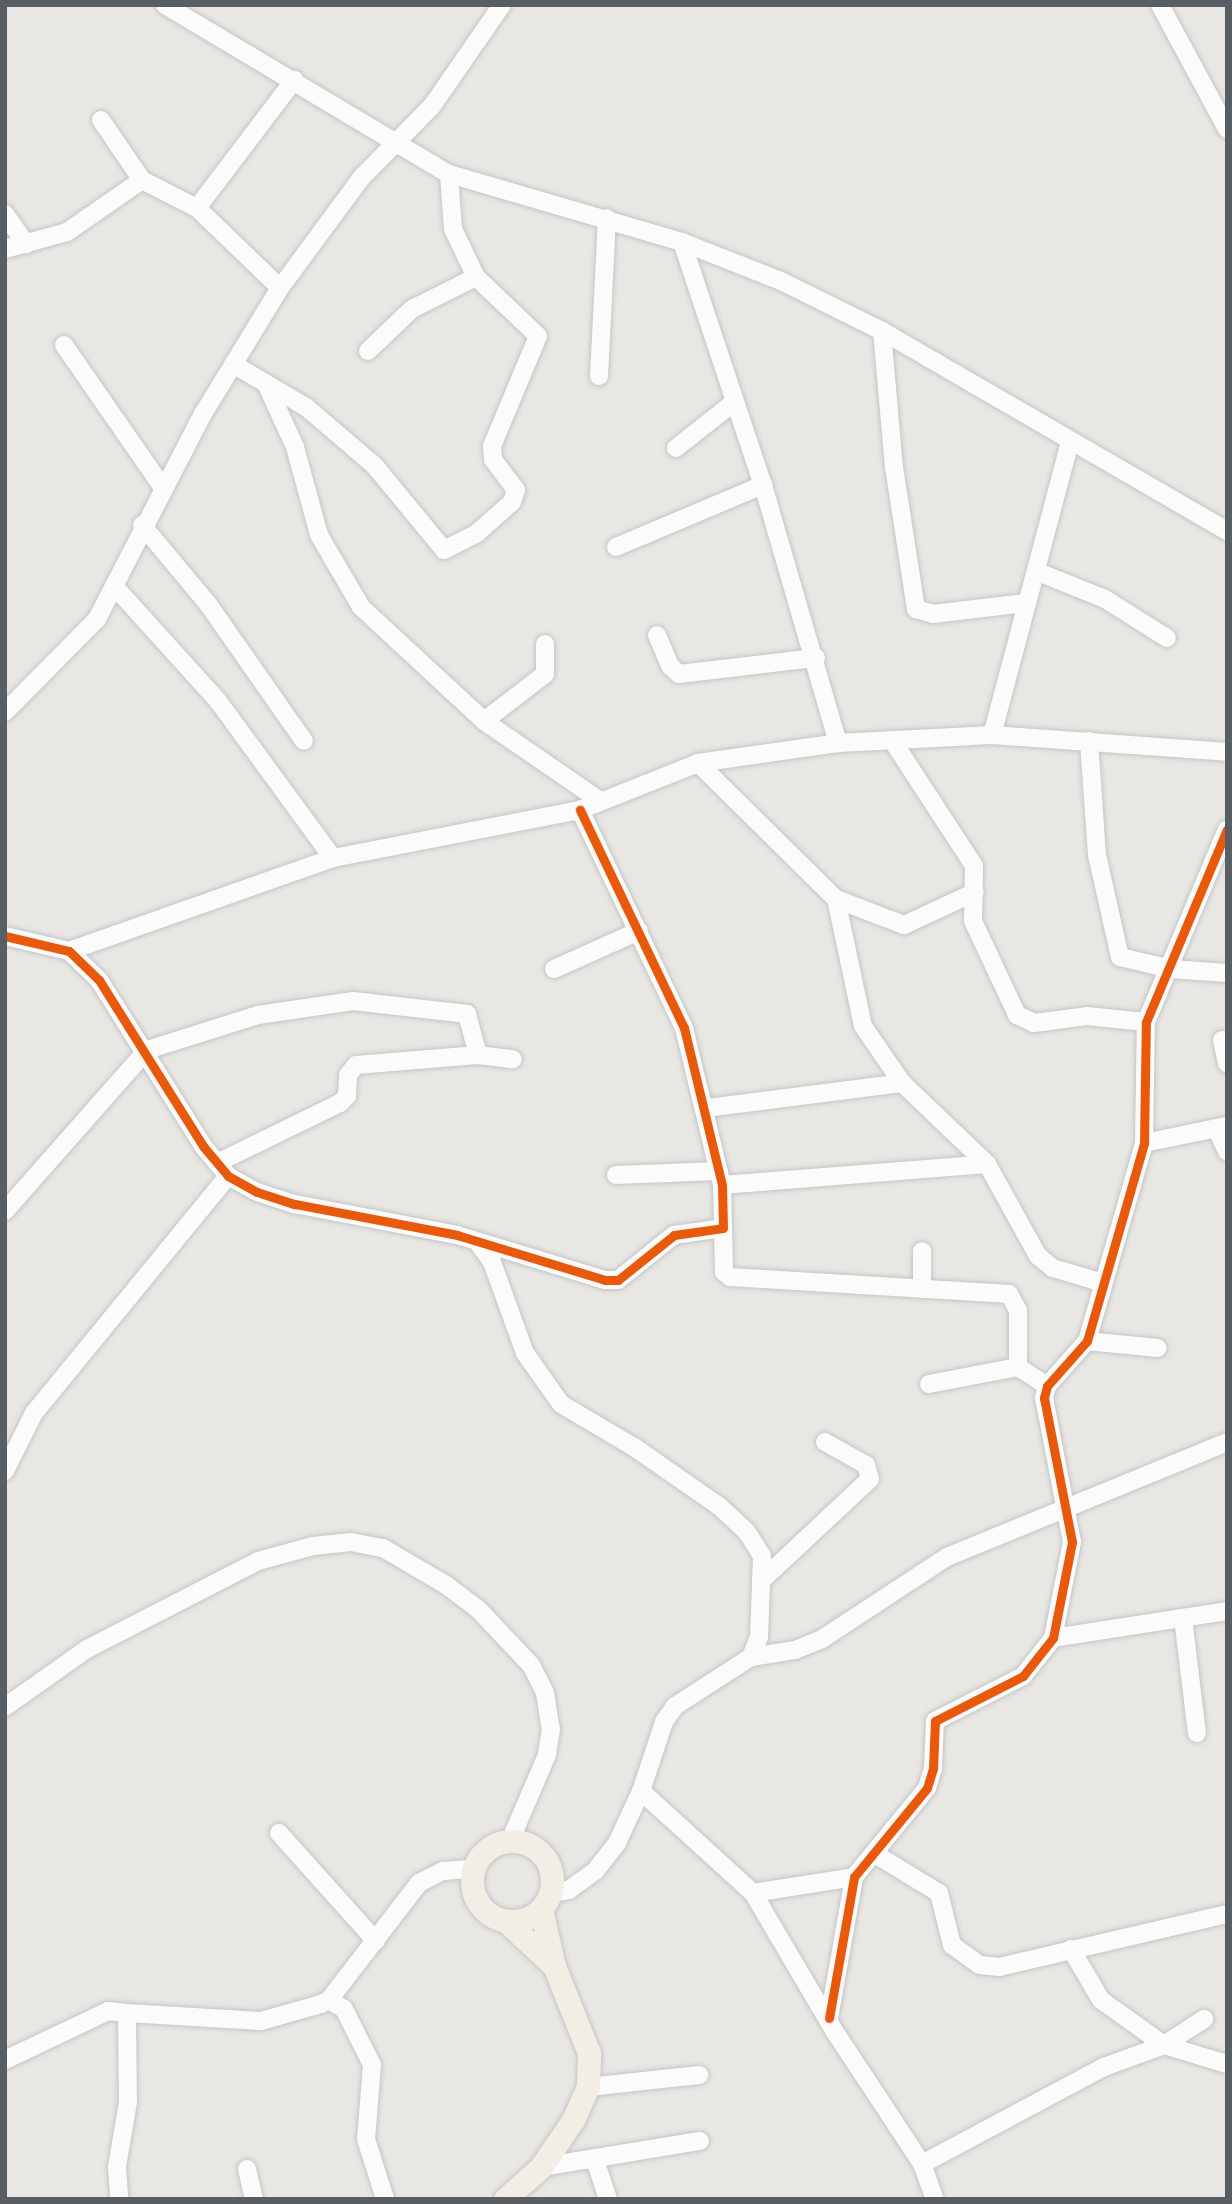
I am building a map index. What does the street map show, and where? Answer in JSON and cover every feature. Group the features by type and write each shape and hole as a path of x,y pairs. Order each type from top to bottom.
{"main road":[{"path":"505,2199 541,2167 573,2120 588,2087 589,2053 554,1966 546,1901 552,1873 544,1856 528,1844 510,1841 484,1853 474,1869 473,1888 481,1906 506,1921 554,1966"},
{"path":"506,1921 525,1919 546,1901"}],"street":[{"path":"165,5 449,174 682,242 781,281 882,331 1227,531"},
{"path":"5,712 97,619 115,587 142,525 233,364 280,288 330,216 432,106 502,5"},
{"path":"1160,5 1227,129"},
{"path":"197,208 294,80"},
{"path":"101,120 142,180 197,208 280,288"},
{"path":"233,364 268,388 299,402 374,465 444,550 453,548 476,534 516,496 493,460 492,446 538,337 477,277 453,229 449,174"},
{"path":"5,249 67,232 142,180"},
{"path":"5,214 26,244"},
{"path":"599,376 607,218"},
{"path":"682,242 733,403 763,485 816,658 838,743"},
{"path":"368,351 412,309 477,277"},
{"path":"882,331 894,467 916,609 933,614 1025,603"},
{"path":"64,345 163,488"},
{"path":"268,388 295,447 319,535 343,582 389,637 484,721 599,800"},
{"path":"676,448 733,403"},
{"path":"992,735 1025,603 1038,572 1070,442"},
{"path":"616,547 763,485"},
{"path":"142,525 208,604 303,741"},
{"path":"1038,572 1105,599 1167,638"},
{"path":"115,587 218,701 333,858"},
{"path":"657,635 670,666 679,674 816,658"},
{"path":"484,721 545,674 545,643"},
{"path":"69,951 333,858 579,810 698,763 838,743 992,735 1227,752"},
{"path":"892,740 974,866 973,921 1012,1005 1024,1020 1087,1016 1146,1022"},
{"path":"1089,741 1097,855 1116,950 1127,960 1171,969 1227,974"},
{"path":"698,763 836,899 904,925 975,892"},
{"path":"579,810 684,1028 707,1108 721,1178 724,1272 730,1277 1009,1294 1018,1310 1018,1367"},
{"path":"829,2018 855,1877 927,1788 933,1768 935,1721 1023,1676 1053,1638 1071,1567 1068,1508 1044,1398 1047,1387 1087,1341 1144,1143 1146,1022 1171,969 1227,830"},
{"path":"836,899 863,1026 902,1083 987,1164 1038,1256 1054,1268 1103,1283"},
{"path":"554,969 639,931"},
{"path":"5,936 69,951 99,981 147,1050 223,1170 257,1192 295,1204 457,1235 479,1244 605,1280 618,1280 665,1239 723,1228"},
{"path":"5,1211 147,1050 257,1015 353,1001 467,1014 478,1055"},
{"path":"1222,1040 1227,1063"},
{"path":"5,1471 34,1413 223,1170 340,1103 347,1096 348,1075 356,1065 478,1055 513,1059"},
{"path":"707,1108 902,1083"},
{"path":"1144,1143 1222,1127 1227,1152"},
{"path":"615,1175 721,1178 987,1164"},
{"path":"479,1244 492,1262 525,1353 561,1405 634,1447 719,1506 747,1532 762,1556 759,1637 751,1657"},
{"path":"922,1251 922,1289"},
{"path":"1087,1341 1158,1348"},
{"path":"929,1384 1018,1367 1047,1387"},
{"path":"761,1581 870,1479 866,1465 825,1442"},
{"path":"546,1901 569,1890 595,1871 617,1843 641,1791 664,1722 675,1706 751,1657 795,1650 822,1639 947,1557 1227,1442"},
{"path":"5,1707 87,1649 258,1561 313,1546 351,1542 383,1548 446,1585 478,1609 531,1665 545,1693 551,1729 547,1755 510,1841"},
{"path":"1053,1638 1227,1611"},
{"path":"1183,1618 1197,1733"},
{"path":"641,1791 753,1893 922,2164 935,2199"},
{"path":"279,1833 376,1941"},
{"path":"875,1854 939,1894 952,1945 980,1965 999,1968 1227,1914"},
{"path":"5,2060 108,2011 261,2021 284,2018 329,2000 430,1875 474,1869"},
{"path":"753,1893 855,1877"},
{"path":"1071,1949 1101,2000 1164,2045 1227,2064"},
{"path":"329,2000 344,2009 372,2065 366,2139 385,2199"},
{"path":"119,2199 117,2167 128,2102 127,2013"},
{"path":"922,2164 1104,2067 1164,2045 1204,2019"},
{"path":"588,2087 699,2075"},
{"path":"541,2167 700,2141"},
{"path":"595,2160 608,2199"},
{"path":"247,2169 254,2199"}],"cycle path":[{"path":"5,936 69,951 99,980 203,1146 228,1176 257,1192 295,1204 457,1235 605,1280 618,1280 674,1235 723,1228 722,1185 684,1028 580,810"},
{"path":"829,2018 854,1877 927,1788 933,1768 935,1721 1023,1676 1053,1638 1072,1542 1044,1398 1047,1386 1087,1341 1144,1143 1146,1022 1227,829"}]}
